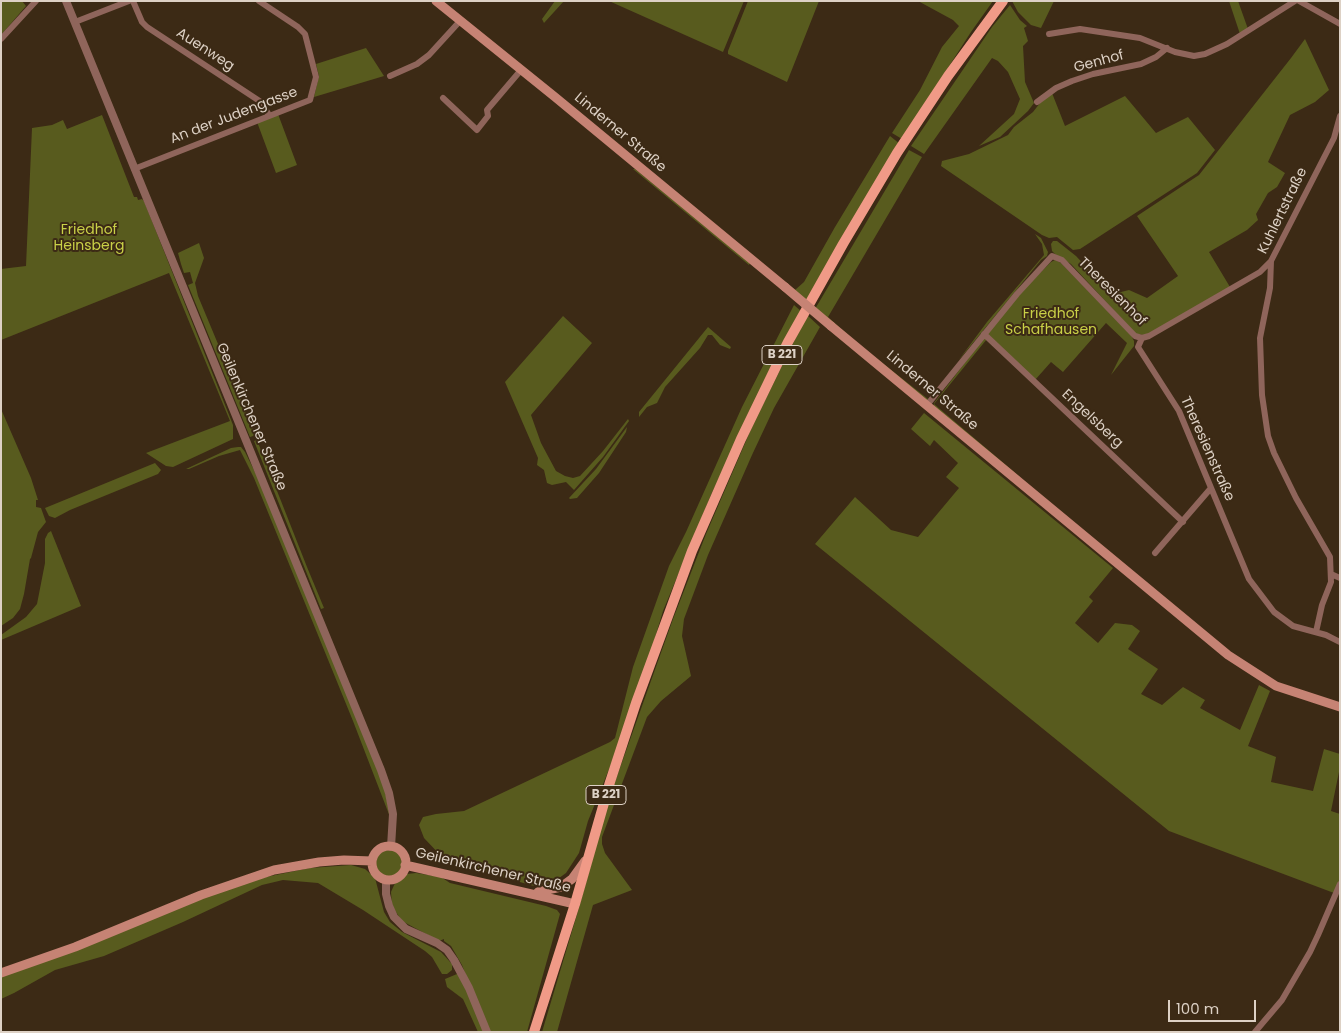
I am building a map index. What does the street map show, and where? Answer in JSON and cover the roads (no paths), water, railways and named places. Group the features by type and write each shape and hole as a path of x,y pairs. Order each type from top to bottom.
{"main road":[{"name":"Linderner Straße","path":"436,1 1239,663 1276,686 1340,707"},
{"name":"B 221","path":"534,1032 628,727 692,551 738,448 788,342 897,152 948,76 1001,4"},
{"path":"384,847 391,847 401,852 405,858 406,865 398,877 386,880 376,874 372,867 372,862 378,850 384,847"},
{"path":"531,893 549,891 561,887 572,880 589,856"},
{"path":"1,973 75,947 201,895 274,870 344,860 372,862"},
{"name":"Geilenkirchener Straße","path":"406,865 575,904"}],"street":[{"path":"1,39 36,1"},
{"name":"Geilenkirchener Straße","path":"66,1 386,782 393,814 391,847"},
{"path":"75,22 131,1"},
{"name":"Auenweg","path":"131,1 146,27 261,102 270,115"},
{"name":"An der Judengasse","path":"134,169 310,100 316,77 303,32 259,1"},
{"path":"1297,1 1340,24"},
{"name":"Genhof","path":"1049,34 1080,29 1140,38 1175,52 1194,56 1205,54 1227,44 1297,1"},
{"path":"390,76 417,64 429,55 460,21"},
{"name":"Genhof","path":"1037,102 1064,84 1093,74 1141,64 1156,57 1167,48"},
{"path":"443,98 476,130 488,116 487,110 521,70"},
{"name":"Kuhlertstraße","path":"1332,574 1330,557 1296,498 1274,454 1268,436 1262,395 1260,338 1270,288 1271,261 1334,138 1340,116"},
{"name":"Theresienhof","path":"927,405 1017,294 1052,256 1062,260 1135,336 1142,338"},
{"path":"1142,338 1149,336 1260,272 1271,261"},
{"name":"Engelsberg","path":"984,334 1183,522"},
{"name":"Theresienstraße","path":"1142,338 1138,347 1178,411 1250,580 1274,612 1293,626 1316,632 1340,642"},
{"path":"1154,553 1211,488"},
{"path":"1316,632 1332,574 1340,578"},
{"path":"386,880 386,894 394,917 406,929 437,943 447,950 469,988 487,1032"},
{"path":"1255,1032 1282,1000 1296,976 1318,935 1340,884"}],"park label":[{"name":"Friedhof Heinsberg","path":"89,238"},
{"name":"Friedhof Schafhausen","path":"1051,322"}]}
